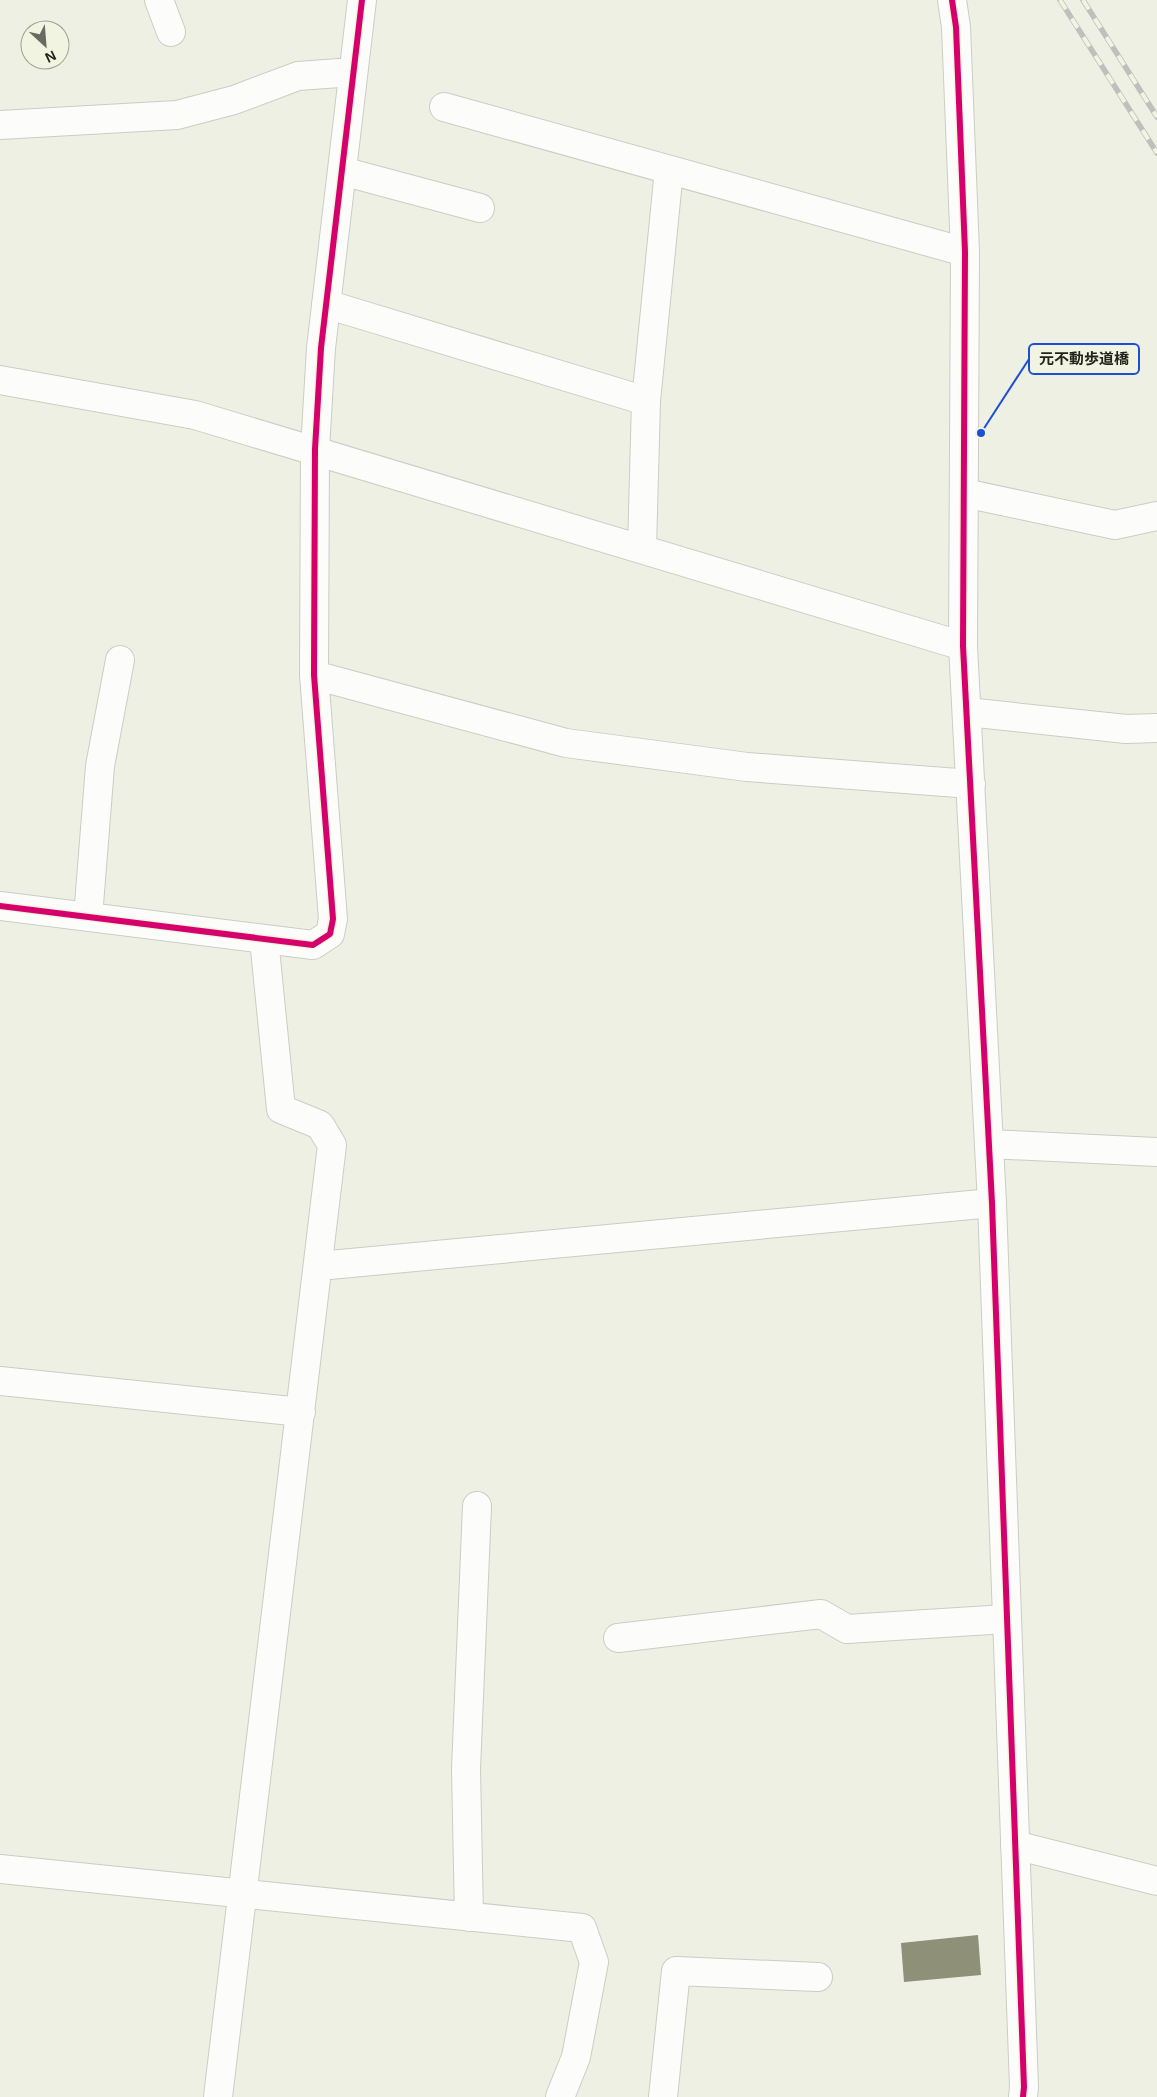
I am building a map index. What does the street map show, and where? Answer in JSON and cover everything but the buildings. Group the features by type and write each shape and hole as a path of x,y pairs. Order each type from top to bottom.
{"street":[{"path":"159,0 171,32"},
{"path":"0,906 312,945 330,934 333,919 314,675 315,450 321,348 362,0"},
{"path":"952,0 956,27 965,252 963,646 992,1203 1023,2097"},
{"path":"0,125 178,114 234,100 298,76 353,72"},
{"path":"444,107 965,252"},
{"path":"642,548 646,401 669,170"},
{"path":"342,171 480,208"},
{"path":"326,304 646,401"},
{"path":"0,380 195,415 963,646"},
{"path":"964,494 1115,525 1157,516"},
{"path":"88,917 100,766 120,660"},
{"path":"314,675 566,743 747,767 971,784"},
{"path":"967,712 1126,729 1157,728"},
{"path":"218,2097 332,1145 320,1125 281,1109 264,939"},
{"path":"989,1144 1157,1152"},
{"path":"318,1266 992,1203"},
{"path":"0,1381 301,1412"},
{"path":"469,1917 466,1769 477,1506"},
{"path":"618,1638 821,1614 847,1629 1006,1619"},
{"path":"1015,1845 1157,1881"},
{"path":"0,1869 582,1928 594,1962 576,2057 560,2097"},
{"path":"663,2097 676,1971 818,1977"}],"railway":[{"path":"1060,0 1157,153"},
{"path":"1083,0 1157,117"}],"cycle path":[{"path":"0,906 313,945 330,934 333,919 314,675 315,449 321,348 362,0"},
{"path":"952,0 956,27 965,252 963,646 992,1203 1023,2097"}],"place":[{"name":"元不動歩道橋","path":"981,433"}]}
